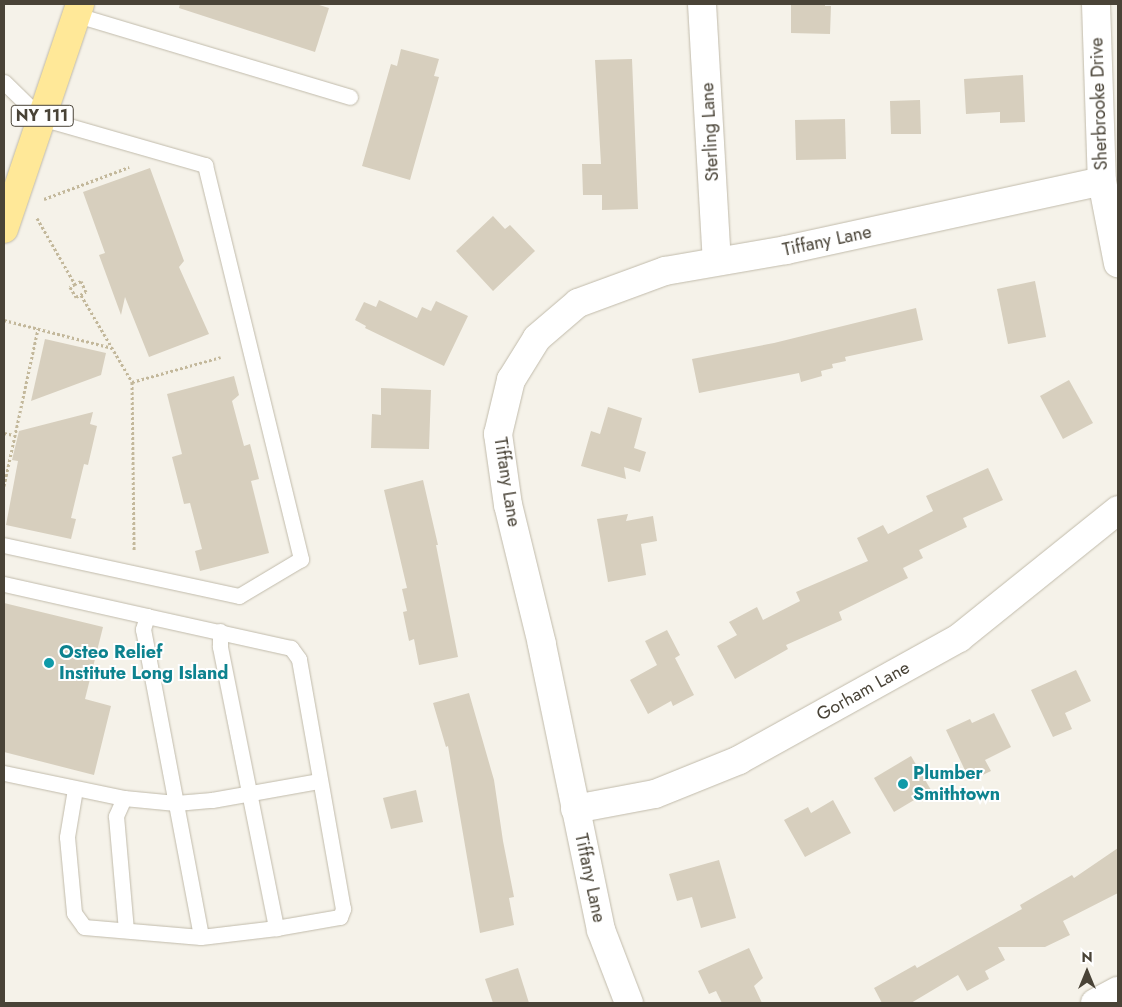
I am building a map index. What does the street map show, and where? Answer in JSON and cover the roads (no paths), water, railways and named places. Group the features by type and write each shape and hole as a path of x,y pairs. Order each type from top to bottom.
{"main road":[{"name":"NY 111","path":"4,229 78,9"}],"street":[{"name":"Sterling Lane","path":"702,4 717,261"},
{"name":"Sherbrooke Drive","path":"1096,4 1102,181 1118,263"},
{"name":"Tiffany Lane","path":"629,1003 601,930 542,644 508,505 498,434 511,380 536,338 578,303 664,271 786,250 1102,181"},
{"name":"Gorham Lane","path":"575,809 655,794 747,755 959,638 1118,510"},
{"path":"1095,1003 1118,991"}],"lane":[{"path":"78,9 350,97"},
{"path":"4,82 41,118 205,165 301,559 238,596 4,545"},
{"path":"4,584 291,648 299,659 343,909 340,918 276,928 201,936 84,927 74,913 67,837 75,789"},
{"path":"148,616 143,629 201,936"},
{"path":"220,631 220,647 276,928"},
{"path":"4,773 124,798 176,803 250,794 319,781"},
{"path":"124,798 116,816 126,930"}],"place":[{"name":"Osteo Relief Institute Long Island","path":"49,663"},
{"name":"Plumber Smithtown","path":"903,784"}]}
